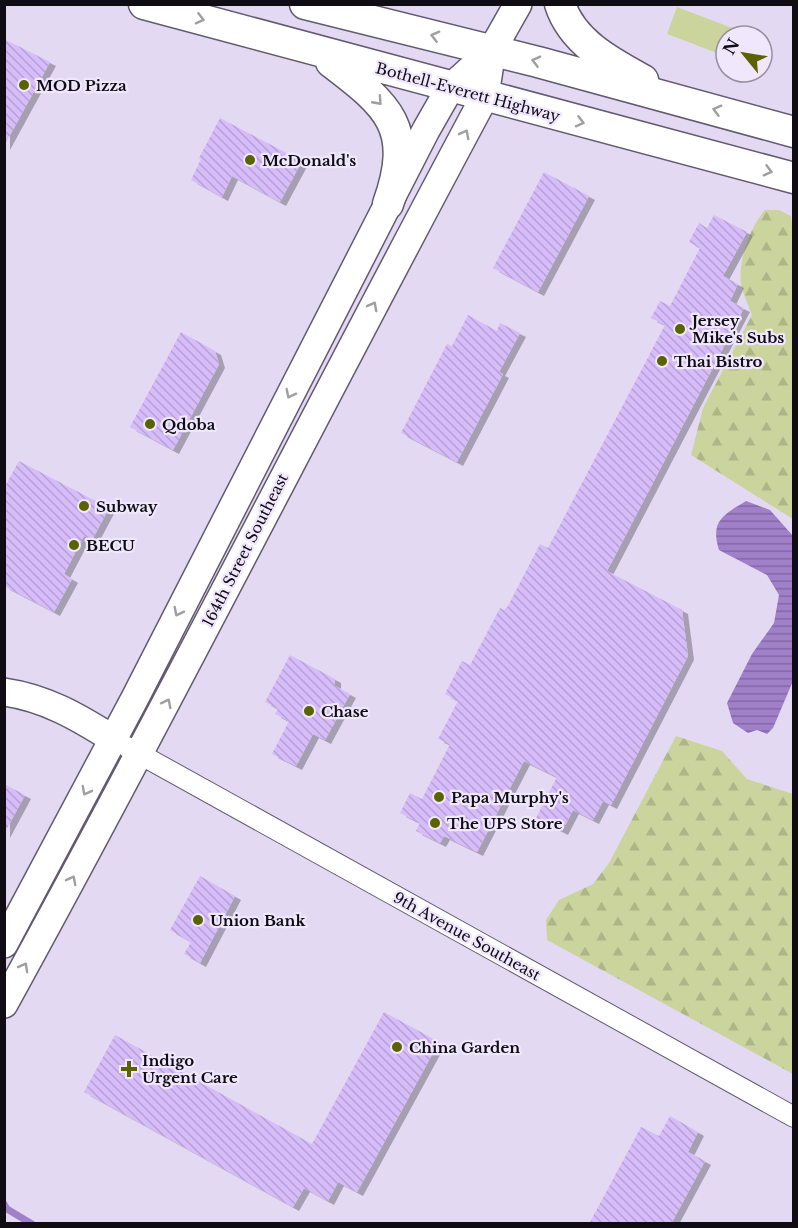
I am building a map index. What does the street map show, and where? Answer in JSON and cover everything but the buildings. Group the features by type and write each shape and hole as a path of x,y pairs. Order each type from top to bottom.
{"main road":[{"name":"Bothell-Everett Highway","path":"144,4 450,88 794,178"},
{"path":"305,4 492,50 794,132"},
{"path":"492,50 518,4"},
{"path":"560,4 566,22 580,39 620,68 674,98"},
{"name":"164th Street Southeast","path":"4,944 113,739 450,88 492,50"},
{"name":"164th Street Southeast","path":"4,1004 140,755 244,549 485,96 492,50"},
{"path":"316,51 379,101 389,115 400,151 397,176 388,204"},
{"path":"4,692 45,701 68,711 113,739"}],"street":[{"name":"9th Avenue Southeast","path":"113,739 794,1117"}],"green space":[{"path":"677,7 722,24 714,24 714,52 667,34"},
{"path":"765,210 779,210 791,216 793,235 793,519 691,455 703,408 752,315 741,284 741,265 754,225"},
{"path":"676,736 722,751 747,779 793,794 793,1074 547,940 546,920 559,900 593,884 609,863"}],"shaded area":[{"path":"746,501 770,510 793,536 793,681 773,728 767,734 757,730 748,733 733,723 727,703 752,654 774,623 779,595 767,575 719,550 716,532 720,520"}],"waterway":[{"path":"4,1204 7,1209 32,1224"}],"place":[{"name":"MOD Pizza","path":"24,85"},
{"name":"McDonald's","path":"250,160"},
{"name":"Jersey Mike's Subs","path":"680,329"},
{"name":"Thai Bistro","path":"662,361"},
{"name":"Qdoba","path":"150,424"},
{"name":"Subway","path":"84,506"},
{"name":"BECU","path":"74,545"},
{"name":"Chase","path":"309,711"},
{"name":"Papa Murphy's","path":"439,797"},
{"name":"The UPS Store","path":"435,823"},
{"name":"Union Bank","path":"198,920"},
{"name":"China Garden","path":"397,1047"},
{"name":"Indigo Urgent Care","path":"129,1069"}]}
